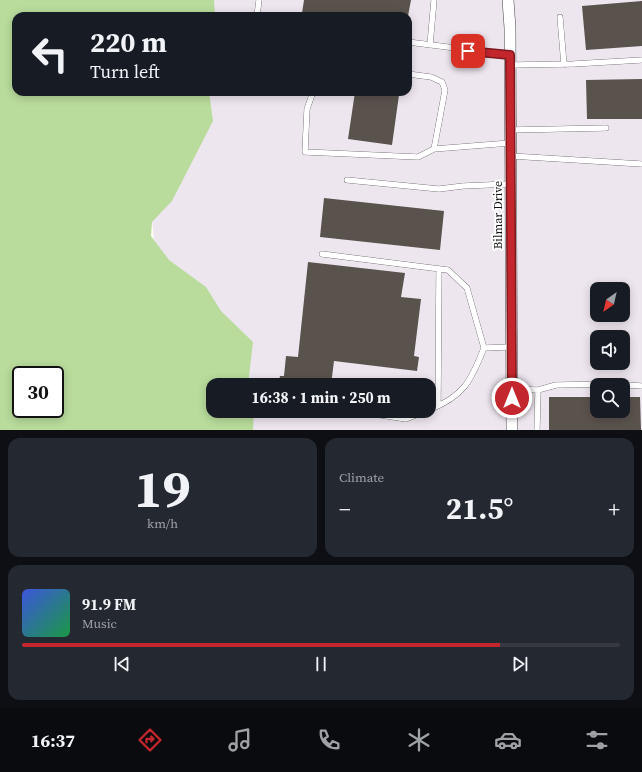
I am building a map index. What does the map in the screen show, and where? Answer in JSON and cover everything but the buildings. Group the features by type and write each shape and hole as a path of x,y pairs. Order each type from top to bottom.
{"street":[{"name":"Bilmar Drive","path":"508,0 511,60 512,430"}],"lane":[{"path":"258,12 259,0"},
{"path":"430,45 434,0"},
{"path":"560,17 564,64"},
{"path":"412,43 511,60 564,64 642,60"},
{"path":"412,75 431,77 442,82 445,90 434,149"},
{"path":"312,96 307,109 305,152 418,157 434,149 511,143"},
{"path":"511,130 606,128"},
{"path":"511,156 642,164"},
{"path":"347,180 439,189 463,186 511,184"},
{"path":"322,254 448,270 466,288 484,348 471,380 448,403 438,406 440,270"},
{"path":"484,348 512,348"},
{"path":"512,390 538,390 556,385 612,384 642,386"},
{"path":"537,430 538,390"}],"shaded area":[{"path":"128,0 642,0 642,430 175,430 138,96 412,96 412,12 129,12"}],"green space":[{"path":"0,0 214,0 215,12 12,12 12,96 210,96 213,121 172,201 152,222 151,236 169,260 206,287 221,311 253,342 249,378 206,378 206,418 254,418 253,430 0,430"}],"route":[{"path":"468,51 510,55 512,398"}]}
